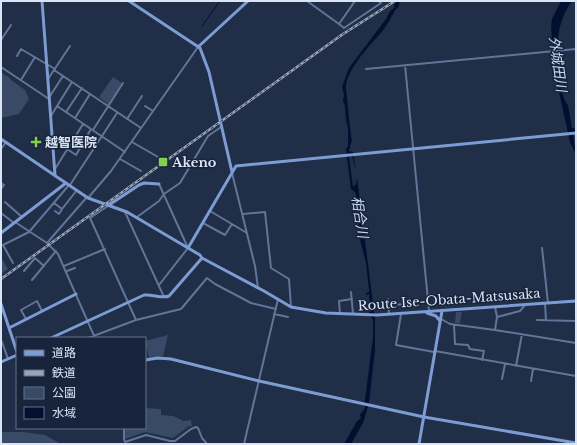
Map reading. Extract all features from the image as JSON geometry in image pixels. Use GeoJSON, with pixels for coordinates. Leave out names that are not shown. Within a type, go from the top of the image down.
{"type":"FeatureCollection","features":[{"type":"Feature","properties":{"kind":"street"},"geometry":{"type":"LineString","coordinates":[[42,1],[55,175]]}},
{"type":"Feature","properties":{"kind":"street"},"geometry":{"type":"LineString","coordinates":[[129,1],[200,48],[209,72],[258,280],[258,288]]}},
{"type":"Feature","properties":{"kind":"street"},"geometry":{"type":"LineString","coordinates":[[47,243],[111,171],[202,42],[248,1]]}},
{"type":"Feature","properties":{"kind":"street"},"geometry":{"type":"LineString","coordinates":[[307,1],[344,28],[381,3],[378,1]]}},
{"type":"Feature","properties":{"kind":"street"},"geometry":{"type":"LineString","coordinates":[[339,24],[355,1]]}},
{"type":"Feature","properties":{"kind":"street"},"geometry":{"type":"LineString","coordinates":[[1,40],[2,35],[11,25]]}},
{"type":"Feature","properties":{"kind":"street"},"geometry":{"type":"LineString","coordinates":[[47,80],[70,46]]}},
{"type":"Feature","properties":{"kind":"street"},"geometry":{"type":"LineString","coordinates":[[17,56],[21,49],[36,57],[141,128]]}},
{"type":"Feature","properties":{"kind":"street"},"geometry":{"type":"LineString","coordinates":[[366,69],[576,49]]}},
{"type":"Feature","properties":{"kind":"street"},"geometry":{"type":"LineString","coordinates":[[21,80],[36,57]]}},
{"type":"Feature","properties":{"kind":"street"},"geometry":{"type":"LineString","coordinates":[[405,65],[429,312]]}},
{"type":"Feature","properties":{"kind":"street"},"geometry":{"type":"LineString","coordinates":[[1,67],[49,99]]}},
{"type":"Feature","properties":{"kind":"street"},"geometry":{"type":"LineString","coordinates":[[49,99],[63,76]]}},
{"type":"Feature","properties":{"kind":"street"},"geometry":{"type":"LineString","coordinates":[[50,116],[72,82]]}},
{"type":"Feature","properties":{"kind":"street"},"geometry":{"type":"LineString","coordinates":[[61,145],[76,155],[123,83]]}},
{"type":"Feature","properties":{"kind":"street"},"geometry":{"type":"LineString","coordinates":[[66,112],[82,88]]}},
{"type":"Feature","properties":{"kind":"street"},"geometry":{"type":"LineString","coordinates":[[75,118],[90,94]]}},
{"type":"Feature","properties":{"kind":"street"},"geometry":{"type":"LineString","coordinates":[[127,119],[142,96]]}},
{"type":"Feature","properties":{"kind":"street"},"geometry":{"type":"LineString","coordinates":[[57,106],[125,152]]}},
{"type":"Feature","properties":{"kind":"street"},"geometry":{"type":"LineString","coordinates":[[145,106],[153,111]]}},
{"type":"Feature","properties":{"kind":"street"},"geometry":{"type":"LineString","coordinates":[[13,263],[2,246],[29,232],[54,203],[118,112]]}},
{"type":"Feature","properties":{"kind":"street"},"geometry":{"type":"LineString","coordinates":[[54,170],[83,124]]}},
{"type":"Feature","properties":{"kind":"street"},"geometry":{"type":"LineString","coordinates":[[136,217],[159,201],[164,194],[182,181],[208,136],[221,127]]}},
{"type":"Feature","properties":{"kind":"street"},"geometry":{"type":"LineString","coordinates":[[159,285],[188,248],[236,166],[357,153],[576,133]]}},
{"type":"Feature","properties":{"kind":"street","name":"Route Ise-Obata-Matsusaka"},"geometry":{"type":"LineString","coordinates":[[1,139],[88,197],[125,211],[200,255],[202,258],[291,307],[367,316],[576,301]]}},
{"type":"Feature","properties":{"kind":"street"},"geometry":{"type":"LineString","coordinates":[[1,149],[6,142]]}},
{"type":"Feature","properties":{"kind":"street"},"geometry":{"type":"LineString","coordinates":[[132,142],[158,157]]}},
{"type":"Feature","properties":{"kind":"street"},"geometry":{"type":"LineString","coordinates":[[120,159],[140,171]]}},
{"type":"Feature","properties":{"kind":"street"},"geometry":{"type":"LineString","coordinates":[[1,183],[4,185],[1,189]]}},
{"type":"Feature","properties":{"kind":"street"},"geometry":{"type":"LineString","coordinates":[[1,233],[68,184]]}},
{"type":"Feature","properties":{"kind":"street"},"geometry":{"type":"LineString","coordinates":[[136,320],[90,218],[139,185],[159,184],[188,248]]}},
{"type":"Feature","properties":{"kind":"street"},"geometry":{"type":"LineString","coordinates":[[55,211],[59,214],[77,190]]}},
{"type":"Feature","properties":{"kind":"street"},"geometry":{"type":"LineString","coordinates":[[5,202],[22,217]]}},
{"type":"Feature","properties":{"kind":"street"},"geometry":{"type":"LineString","coordinates":[[54,203],[62,209]]}},
{"type":"Feature","properties":{"kind":"street"},"geometry":{"type":"LineString","coordinates":[[125,211],[165,298]]}},
{"type":"Feature","properties":{"kind":"street"},"geometry":{"type":"LineString","coordinates":[[210,211],[247,232]]}},
{"type":"Feature","properties":{"kind":"street"},"geometry":{"type":"LineString","coordinates":[[243,214],[265,212],[271,268],[289,279],[291,307]]}},
{"type":"Feature","properties":{"kind":"street"},"geometry":{"type":"LineString","coordinates":[[1,213],[47,243],[56,251],[95,337],[136,320],[182,309],[207,278],[215,284],[251,303],[276,309]]}},
{"type":"Feature","properties":{"kind":"street"},"geometry":{"type":"LineString","coordinates":[[203,222],[225,235],[232,224]]}},
{"type":"Feature","properties":{"kind":"street"},"geometry":{"type":"LineString","coordinates":[[1,228],[5,230]]}},
{"type":"Feature","properties":{"kind":"street"},"geometry":{"type":"LineString","coordinates":[[542,248],[546,320]]}},
{"type":"Feature","properties":{"kind":"street"},"geometry":{"type":"LineString","coordinates":[[64,266],[105,250]]}},
{"type":"Feature","properties":{"kind":"street"},"geometry":{"type":"LineString","coordinates":[[32,280],[56,251]]}},
{"type":"Feature","properties":{"kind":"street"},"geometry":{"type":"LineString","coordinates":[[24,271],[35,258],[44,266]]}},
{"type":"Feature","properties":{"kind":"street"},"geometry":{"type":"LineString","coordinates":[[54,337],[148,294],[165,298],[171,295],[202,258]]}},
{"type":"Feature","properties":{"kind":"street"},"geometry":{"type":"LineString","coordinates":[[66,271],[75,268]]}},
{"type":"Feature","properties":{"kind":"street"},"geometry":{"type":"LineString","coordinates":[[351,292],[354,315]]}},
{"type":"Feature","properties":{"kind":"street"},"geometry":{"type":"LineString","coordinates":[[8,328],[76,294]]}},
{"type":"Feature","properties":{"kind":"street"},"geometry":{"type":"LineString","coordinates":[[244,444],[278,299]]}},
{"type":"Feature","properties":{"kind":"street"},"geometry":{"type":"LineString","coordinates":[[340,314],[338,301],[352,299]]}},
{"type":"Feature","properties":{"kind":"street"},"geometry":{"type":"LineString","coordinates":[[388,299],[389,314]]}},
{"type":"Feature","properties":{"kind":"street"},"geometry":{"type":"LineString","coordinates":[[26,319],[21,310],[37,301],[42,311]]}},
{"type":"Feature","properties":{"kind":"street"},"geometry":{"type":"LineString","coordinates":[[1,304],[16,351]]}},
{"type":"Feature","properties":{"kind":"street"},"geometry":{"type":"LineString","coordinates":[[377,306],[407,304]]}},
{"type":"Feature","properties":{"kind":"street"},"geometry":{"type":"LineString","coordinates":[[497,317],[520,311],[525,305]]}},
{"type":"Feature","properties":{"kind":"street"},"geometry":{"type":"LineString","coordinates":[[495,307],[497,317],[495,330]]}},
{"type":"Feature","properties":{"kind":"street"},"geometry":{"type":"LineString","coordinates":[[419,444],[442,311]]}},
{"type":"Feature","properties":{"kind":"street"},"geometry":{"type":"LineString","coordinates":[[424,313],[432,314],[437,317],[440,323]]}},
{"type":"Feature","properties":{"kind":"street"},"geometry":{"type":"LineString","coordinates":[[274,314],[288,317]]}},
{"type":"Feature","properties":{"kind":"street"},"geometry":{"type":"LineString","coordinates":[[401,314],[396,345],[576,376]]}},
{"type":"Feature","properties":{"kind":"street"},"geometry":{"type":"LineString","coordinates":[[441,319],[454,325],[576,343]]}},
{"type":"Feature","properties":{"kind":"street"},"geometry":{"type":"LineString","coordinates":[[537,320],[576,321]]}},
{"type":"Feature","properties":{"kind":"street"},"geometry":{"type":"LineString","coordinates":[[454,325],[455,344],[468,345],[470,349],[484,351],[482,360]]}},
{"type":"Feature","properties":{"kind":"street"},"geometry":{"type":"LineString","coordinates":[[516,366],[522,334]]}},
{"type":"Feature","properties":{"kind":"street"},"geometry":{"type":"LineString","coordinates":[[2,342],[8,359]]}},
{"type":"Feature","properties":{"kind":"street"},"geometry":{"type":"LineString","coordinates":[[1,362],[16,355]]}},
{"type":"Feature","properties":{"kind":"street"},"geometry":{"type":"LineString","coordinates":[[146,360],[158,358],[171,359],[258,381],[424,417],[576,443]]}},
{"type":"Feature","properties":{"kind":"street"},"geometry":{"type":"LineString","coordinates":[[502,379],[505,364]]}},
{"type":"Feature","properties":{"kind":"street"},"geometry":{"type":"LineString","coordinates":[[531,381],[533,369]]}},
{"type":"Feature","properties":{"kind":"street"},"geometry":{"type":"LineString","coordinates":[[124,429],[125,442],[146,436],[175,441],[196,427],[207,444]]}},
{"type":"Feature","properties":{"kind":"green space"},"geometry":{"type":"Polygon","coordinates":[[[1,72],[25,90],[29,99],[19,114],[1,118],[1,72]]]}},
{"type":"Feature","properties":{"kind":"green space"},"geometry":{"type":"Polygon","coordinates":[[[113,77],[122,83],[108,104],[99,97],[113,77]]]}},
{"type":"Feature","properties":{"kind":"green space"},"geometry":{"type":"Polygon","coordinates":[[[1,257],[8,269],[1,274],[1,257]]]}},
{"type":"Feature","properties":{"kind":"green space"},"geometry":{"type":"Polygon","coordinates":[[[456,312],[462,312],[460,323],[455,323],[456,312]]]}},
{"type":"Feature","properties":{"kind":"green space"},"geometry":{"type":"Polygon","coordinates":[[[168,335],[163,356],[149,358],[146,341],[168,335]]]}},
{"type":"Feature","properties":{"kind":"green space"},"geometry":{"type":"Polygon","coordinates":[[[146,408],[161,409],[161,415],[173,416],[184,421],[191,420],[192,426],[189,426],[173,438],[145,432],[125,439],[125,429],[146,429],[146,408]]]}},
{"type":"Feature","properties":{"kind":"green space"},"geometry":{"type":"Polygon","coordinates":[[[1,432],[23,432],[45,435],[61,444],[1,444],[1,432]]]}},
{"type":"Feature","properties":{"kind":"water","name":"相合川"},"geometry":{"type":"Polygon","coordinates":[[[395,1],[400,1],[398,8],[382,32],[358,60],[346,83],[352,142],[349,151],[353,152],[356,171],[352,156],[349,157],[353,187],[356,184],[357,178],[375,319],[375,349],[369,403],[363,423],[351,444],[344,444],[357,421],[361,418],[360,415],[365,408],[364,402],[373,337],[373,320],[369,312],[371,312],[369,294],[366,295],[369,290],[366,263],[359,236],[358,201],[355,192],[351,189],[346,149],[348,146],[348,128],[342,87],[349,68],[386,19],[390,11],[394,8],[395,1]]]}},
{"type":"Feature","properties":{"kind":"water","name":"外城田川"},"geometry":{"type":"Polygon","coordinates":[[[561,1],[572,1],[561,22],[558,34],[558,46],[563,68],[559,67],[561,87],[568,105],[572,128],[576,129],[576,132],[573,135],[576,155],[570,142],[556,78],[557,58],[552,40],[552,19],[561,1]]]}},
{"type":"Feature","properties":{"kind":"waterway"},"geometry":{"type":"LineString","coordinates":[[202,26],[220,1]]}},
{"type":"Feature","properties":{"kind":"railway"},"geometry":{"type":"LineString","coordinates":[[1,279],[343,34],[395,1]]}},
{"type":"Feature","properties":{"kind":"place","name":"越智医院"},"geometry":{"type":"Point","coordinates":[36,142]}},
{"type":"Feature","properties":{"kind":"place","name":"Akeno"},"geometry":{"type":"Point","coordinates":[163,162]}}]}
